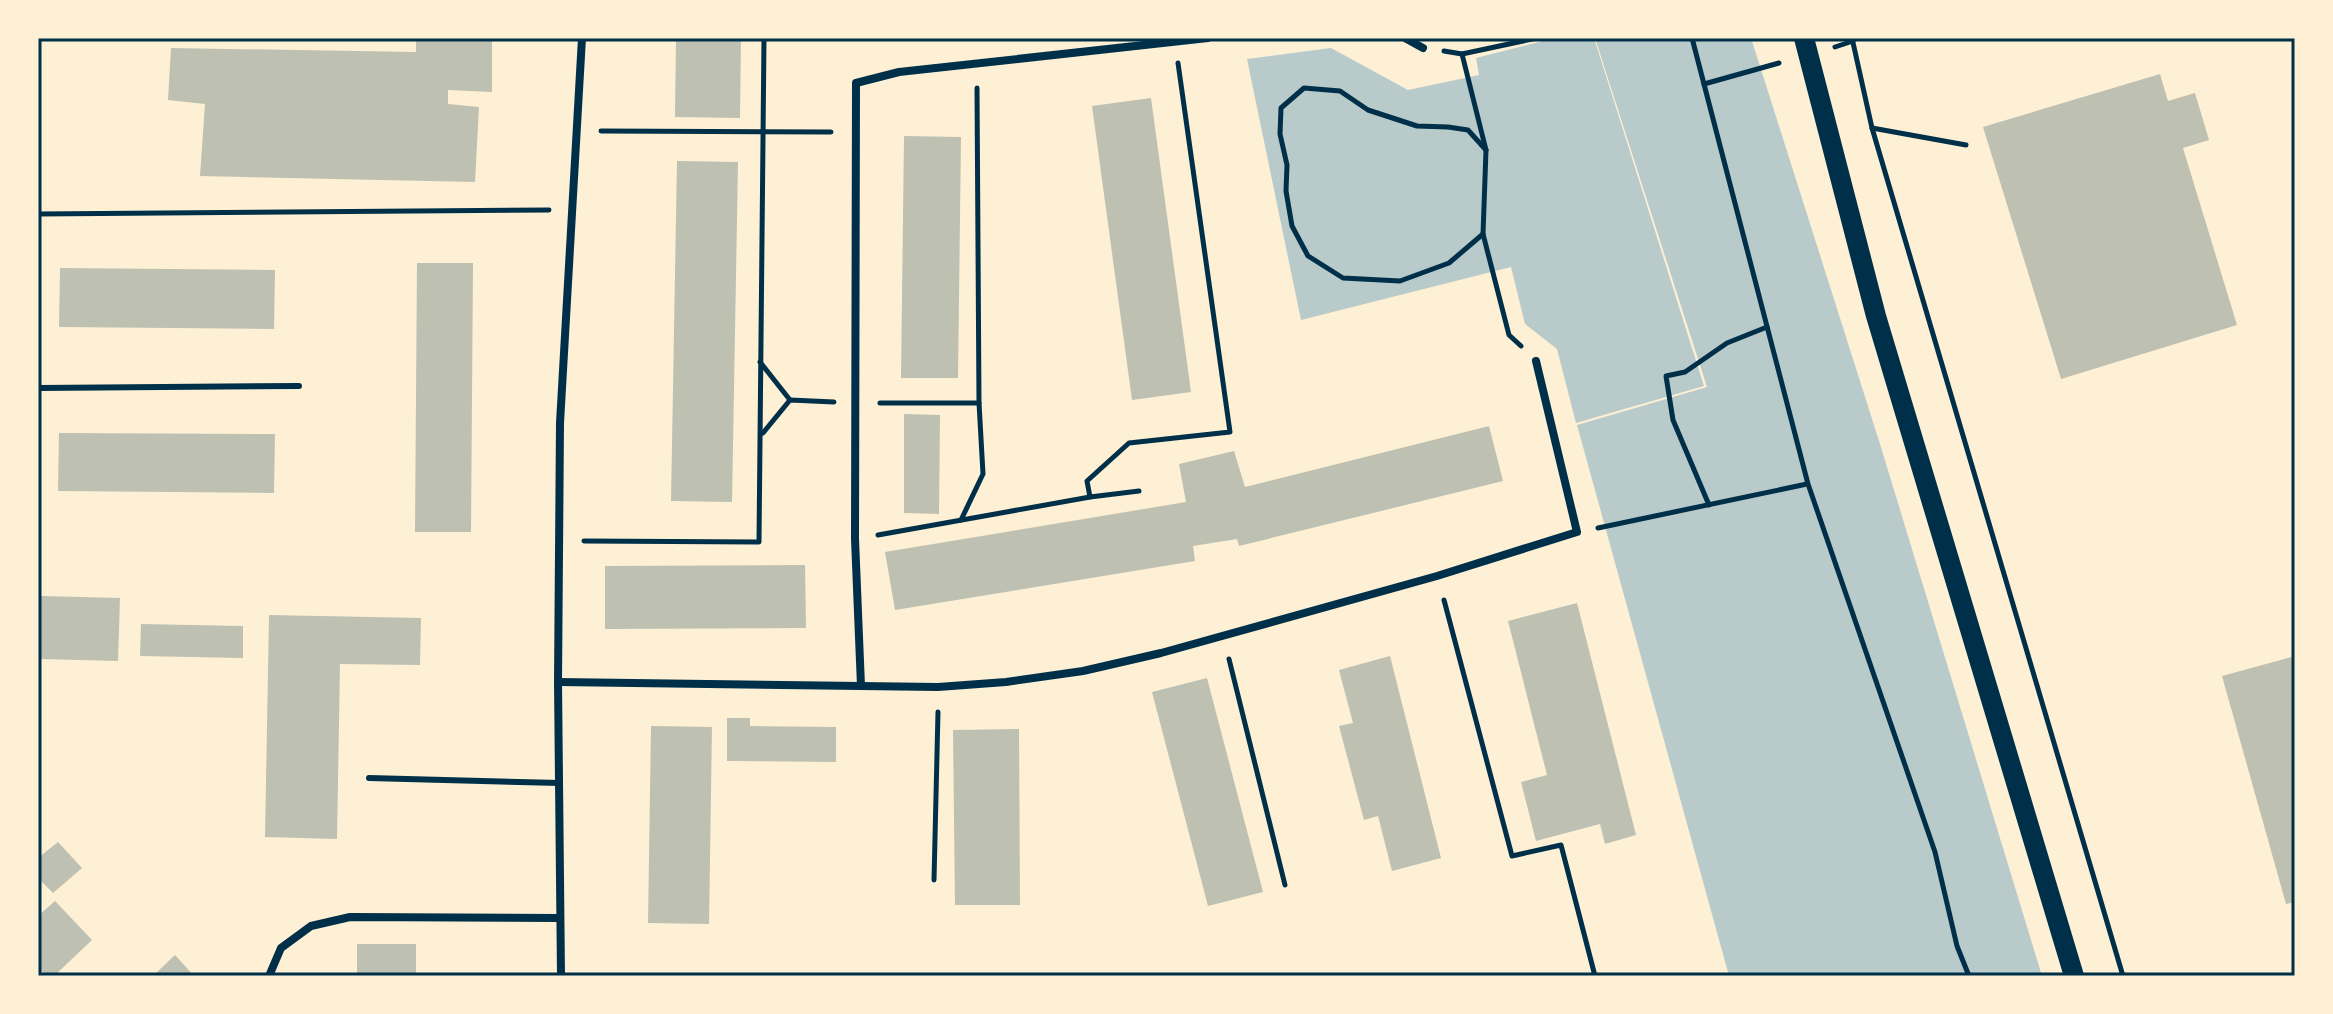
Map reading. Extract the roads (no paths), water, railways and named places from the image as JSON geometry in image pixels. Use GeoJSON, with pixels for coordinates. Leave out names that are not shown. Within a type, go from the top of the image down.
{"type":"FeatureCollection","features":[{"type":"Feature","properties":{"kind":"main road"},"geometry":{"type":"LineString","coordinates":[[1804,38],[1876,316],[2074,976]]}},
{"type":"Feature","properties":{"kind":"street"},"geometry":{"type":"LineString","coordinates":[[561,976],[558,682],[560,423],[582,38]]}},
{"type":"Feature","properties":{"kind":"street"},"geometry":{"type":"LineString","coordinates":[[861,686],[855,539],[856,83],[899,72],[1208,38]]}},
{"type":"Feature","properties":{"kind":"street"},"geometry":{"type":"LineString","coordinates":[[1405,38],[1423,48]]}},
{"type":"Feature","properties":{"kind":"street"},"geometry":{"type":"LineString","coordinates":[[558,682],[938,687],[1006,682],[1083,671],[1161,653],[1437,576],[1577,532],[1536,361]]}},
{"type":"Feature","properties":{"kind":"street"},"geometry":{"type":"LineString","coordinates":[[269,976],[281,948],[311,926],[350,917],[559,918]]}},
{"type":"Feature","properties":{"kind":"lane"},"geometry":{"type":"LineString","coordinates":[[38,388],[299,386]]}},
{"type":"Feature","properties":{"kind":"lane"},"geometry":{"type":"LineString","coordinates":[[369,778],[560,783]]}}]}
